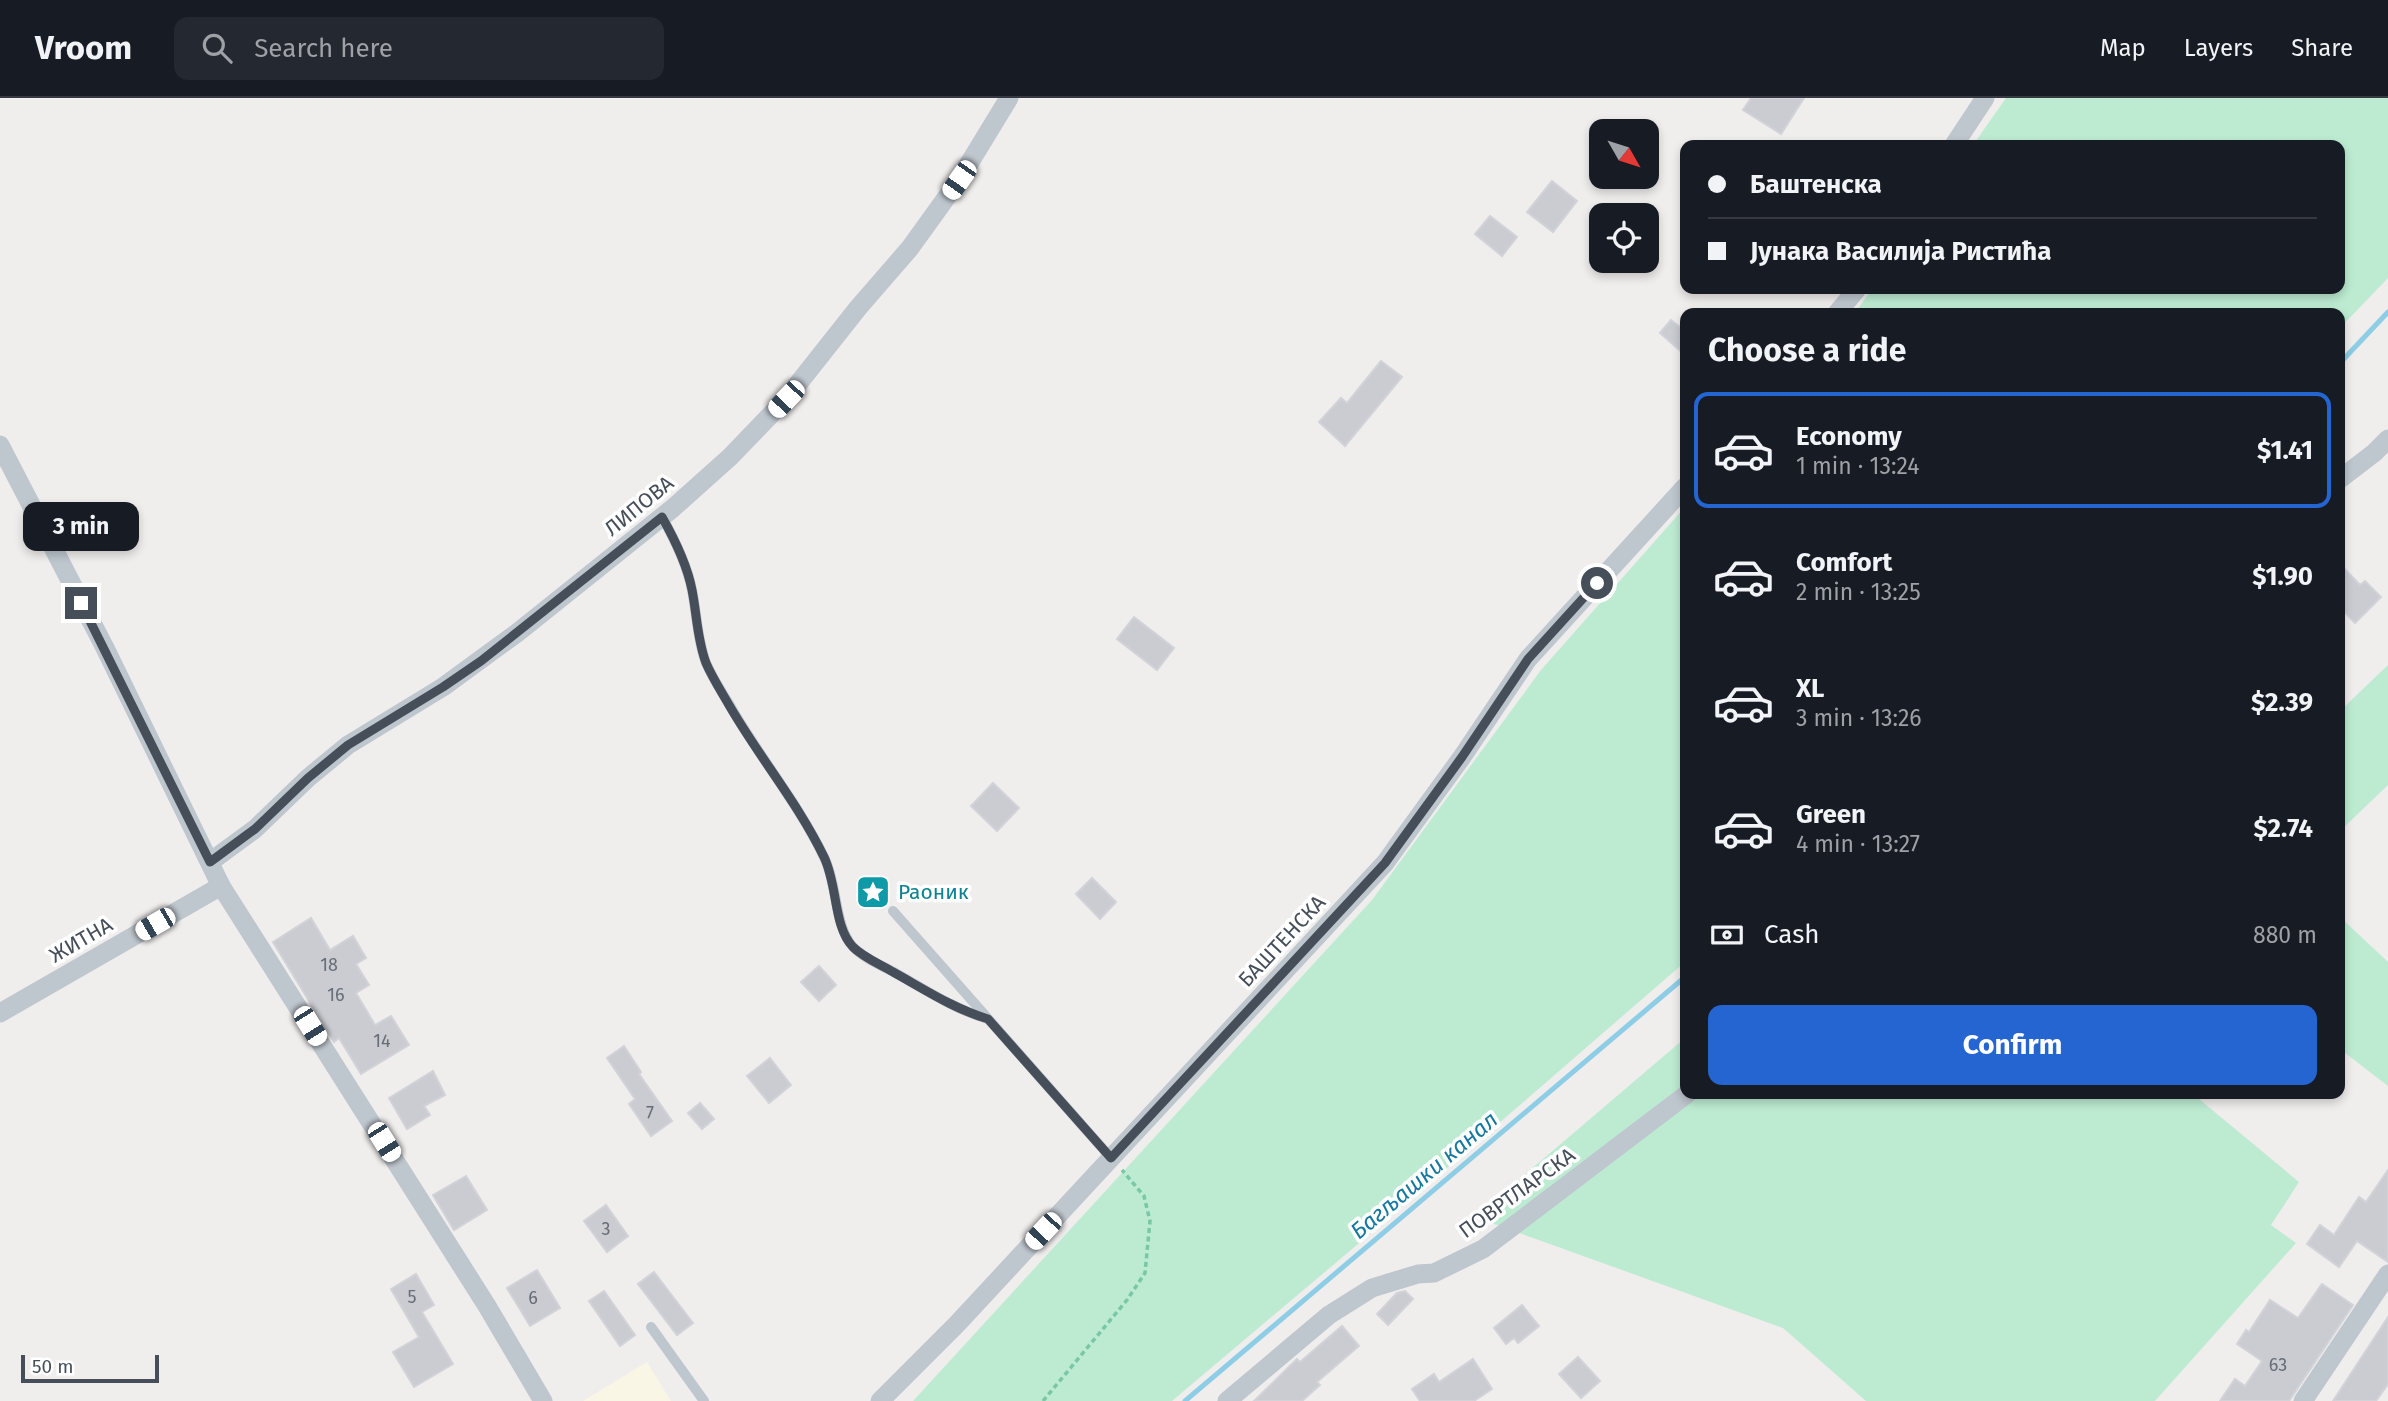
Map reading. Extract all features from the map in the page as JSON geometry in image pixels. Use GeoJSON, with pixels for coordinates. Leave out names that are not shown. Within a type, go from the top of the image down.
{"type":"FeatureCollection","features":[{"type":"Feature","properties":{"kind":"street","name":"ЛИПОВА"},"geometry":{"type":"LineString","coordinates":[[210,862],[255,829],[308,778],[348,745],[481,661],[662,517],[730,457],[786,399],[935,215],[985,141],[1009,98]]}},
{"type":"Feature","properties":{"kind":"street"},"geometry":{"type":"LineString","coordinates":[[1957,140],[1985,98]]}},
{"type":"Feature","properties":{"kind":"street"},"geometry":{"type":"LineString","coordinates":[[1841,308],[1853,294]]}},
{"type":"Feature","properties":{"kind":"street"},"geometry":{"type":"LineString","coordinates":[[2345,475],[2388,439]]}},
{"type":"Feature","properties":{"kind":"street"},"geometry":{"type":"LineString","coordinates":[[0,444],[105,648],[222,886],[487,1306],[543,1401]]}},
{"type":"Feature","properties":{"kind":"street","name":"БАШТЕНСКА"},"geometry":{"type":"LineString","coordinates":[[880,1401],[957,1324],[1385,863],[1462,757],[1528,659],[1680,492]]}},
{"type":"Feature","properties":{"kind":"street","name":"ЖИТНА"},"geometry":{"type":"LineString","coordinates":[[0,1013],[222,886]]}},
{"type":"Feature","properties":{"kind":"street","name":"ПОВРТЛАРСКА"},"geometry":{"type":"LineString","coordinates":[[1227,1401],[1329,1315],[1373,1288],[1418,1274],[1434,1273],[1483,1249],[1680,1099]]}},
{"type":"Feature","properties":{"kind":"street"},"geometry":{"type":"LineString","coordinates":[[2303,1401],[2388,1273]]}},
{"type":"Feature","properties":{"kind":"lane"},"geometry":{"type":"LineString","coordinates":[[662,517],[679,550],[690,580],[699,638],[708,667],[746,733],[802,817],[825,859],[836,890],[840,924],[848,940],[861,953],[940,998],[971,1014],[988,1019]]}},
{"type":"Feature","properties":{"kind":"lane"},"geometry":{"type":"LineString","coordinates":[[893,911],[1111,1158]]}},
{"type":"Feature","properties":{"kind":"lane"},"geometry":{"type":"LineString","coordinates":[[651,1327],[704,1401]]}},
{"type":"Feature","properties":{"kind":"path"},"geometry":{"type":"LineString","coordinates":[[1044,1401],[1127,1300],[1145,1273],[1150,1221],[1144,1196],[1111,1158]]}},
{"type":"Feature","properties":{"kind":"shaded area"},"geometry":{"type":"Polygon","coordinates":[[[647,1362],[671,1401],[583,1401],[647,1362]]]}},
{"type":"Feature","properties":{"kind":"green space"},"geometry":{"type":"Polygon","coordinates":[[[2006,98],[2388,98],[2388,278],[2345,323],[2345,308],[1859,308],[1868,294],[2345,294],[2345,140],[1977,140],[2006,98]]]}},
{"type":"Feature","properties":{"kind":"green space"},"geometry":{"type":"Polygon","coordinates":[[[1680,513],[1680,966],[1409,1201],[1172,1401],[913,1401],[1372,900],[1541,670],[1680,513]]]}},
{"type":"Feature","properties":{"kind":"green space"},"geometry":{"type":"Polygon","coordinates":[[[2388,665],[2388,785],[2345,826],[2345,706],[2388,665]]]}},
{"type":"Feature","properties":{"kind":"green space"},"geometry":{"type":"Polygon","coordinates":[[[2345,922],[2388,962],[2388,1086],[2345,1053],[2345,922]]]}},
{"type":"Feature","properties":{"kind":"green space"},"geometry":{"type":"Polygon","coordinates":[[[1680,1042],[1680,1099],[2199,1099],[2299,1182],[2271,1225],[2296,1243],[2155,1401],[1866,1401],[1783,1328],[1475,1217],[1680,1042]]]}},
{"type":"Feature","properties":{"kind":"building"},"geometry":{"type":"Polygon","coordinates":[[[1751,98],[1804,98],[1781,134],[1743,110],[1751,98]]]}},
{"type":"Feature","properties":{"kind":"building"},"geometry":{"type":"Polygon","coordinates":[[[1552,181],[1577,201],[1553,232],[1527,212],[1552,181]]]}},
{"type":"Feature","properties":{"kind":"building"},"geometry":{"type":"Polygon","coordinates":[[[1490,216],[1517,237],[1502,256],[1475,234],[1490,216]]]}},
{"type":"Feature","properties":{"kind":"building"},"geometry":{"type":"Polygon","coordinates":[[[1671,320],[1680,327],[1680,351],[1660,333],[1671,320]]]}},
{"type":"Feature","properties":{"kind":"building"},"geometry":{"type":"Polygon","coordinates":[[[1381,361],[1402,377],[1345,446],[1319,422],[1341,398],[1347,403],[1381,361]]]}},
{"type":"Feature","properties":{"kind":"building"},"geometry":{"type":"Polygon","coordinates":[[[2345,569],[2360,585],[2365,581],[2381,597],[2355,623],[2345,612],[2345,569]]]}},
{"type":"Feature","properties":{"kind":"building"},"geometry":{"type":"Polygon","coordinates":[[[1134,617],[1174,648],[1157,670],[1117,639],[1134,617]]]}},
{"type":"Feature","properties":{"kind":"building"},"geometry":{"type":"Polygon","coordinates":[[[993,783],[1019,808],[997,831],[971,806],[993,783]]]}},
{"type":"Feature","properties":{"kind":"building"},"geometry":{"type":"Polygon","coordinates":[[[1092,878],[1116,902],[1100,919],[1076,894],[1092,878]]]}},
{"type":"Feature","properties":{"kind":"building"},"geometry":{"type":"Polygon","coordinates":[[[311,918],[330,950],[353,936],[366,958],[356,964],[369,985],[356,993],[375,1025],[391,1016],[409,1045],[361,1074],[339,1038],[334,1042],[273,942],[311,918]]]}},
{"type":"Feature","properties":{"kind":"building"},"geometry":{"type":"Polygon","coordinates":[[[819,966],[836,985],[819,1001],[801,982],[819,966]]]}},
{"type":"Feature","properties":{"kind":"building"},"geometry":{"type":"Polygon","coordinates":[[[624,1046],[641,1072],[639,1074],[672,1121],[651,1136],[629,1104],[635,1099],[607,1058],[624,1046]]]}},
{"type":"Feature","properties":{"kind":"building"},"geometry":{"type":"Polygon","coordinates":[[[770,1058],[791,1085],[769,1103],[747,1076],[770,1058]]]}},
{"type":"Feature","properties":{"kind":"building"},"geometry":{"type":"Polygon","coordinates":[[[433,1071],[445,1095],[424,1106],[430,1115],[407,1129],[389,1098],[433,1071]]]}},
{"type":"Feature","properties":{"kind":"building"},"geometry":{"type":"Polygon","coordinates":[[[700,1103],[714,1119],[702,1129],[688,1113],[700,1103]]]}},
{"type":"Feature","properties":{"kind":"building"},"geometry":{"type":"Polygon","coordinates":[[[2388,1170],[2388,1262],[2357,1241],[2339,1267],[2307,1244],[2320,1225],[2334,1235],[2359,1197],[2366,1202],[2388,1170]]]}},
{"type":"Feature","properties":{"kind":"building"},"geometry":{"type":"Polygon","coordinates":[[[466,1176],[487,1210],[454,1230],[433,1195],[466,1176]]]}},
{"type":"Feature","properties":{"kind":"building"},"geometry":{"type":"Polygon","coordinates":[[[606,1205],[628,1236],[607,1252],[584,1221],[606,1205]]]}},
{"type":"Feature","properties":{"kind":"building"},"geometry":{"type":"Polygon","coordinates":[[[537,1270],[560,1308],[530,1326],[507,1288],[537,1270]]]}},
{"type":"Feature","properties":{"kind":"building"},"geometry":{"type":"Polygon","coordinates":[[[654,1272],[693,1323],[677,1335],[638,1284],[654,1272]]]}},
{"type":"Feature","properties":{"kind":"building"},"geometry":{"type":"Polygon","coordinates":[[[416,1274],[434,1305],[422,1312],[453,1364],[414,1387],[393,1352],[419,1337],[391,1289],[416,1274]]]}},
{"type":"Feature","properties":{"kind":"building"},"geometry":{"type":"Polygon","coordinates":[[[2322,1284],[2353,1305],[2289,1401],[2220,1401],[2235,1379],[2245,1386],[2262,1361],[2237,1344],[2246,1330],[2249,1332],[2270,1300],[2298,1318],[2322,1284]]]}},
{"type":"Feature","properties":{"kind":"building"},"geometry":{"type":"Polygon","coordinates":[[[604,1291],[635,1335],[620,1346],[589,1301],[604,1291]]]}},
{"type":"Feature","properties":{"kind":"building"},"geometry":{"type":"Polygon","coordinates":[[[1405,1291],[1413,1299],[1388,1325],[1377,1314],[1397,1293],[1405,1291]]]}},
{"type":"Feature","properties":{"kind":"building"},"geometry":{"type":"Polygon","coordinates":[[[1522,1305],[1539,1326],[1518,1343],[1514,1338],[1506,1344],[1494,1328],[1522,1305]]]}},
{"type":"Feature","properties":{"kind":"building"},"geometry":{"type":"Polygon","coordinates":[[[2388,1317],[2388,1384],[2376,1401],[2333,1401],[2388,1317]]]}},
{"type":"Feature","properties":{"kind":"building"},"geometry":{"type":"Polygon","coordinates":[[[1342,1326],[1359,1346],[1317,1382],[1320,1385],[1302,1401],[1254,1401],[1297,1359],[1300,1362],[1342,1326]]]}},
{"type":"Feature","properties":{"kind":"building"},"geometry":{"type":"Polygon","coordinates":[[[1578,1357],[1600,1381],[1581,1398],[1559,1374],[1578,1357]]]}},
{"type":"Feature","properties":{"kind":"building"},"geometry":{"type":"Polygon","coordinates":[[[1473,1359],[1492,1389],[1474,1401],[1420,1401],[1412,1389],[1434,1374],[1439,1382],[1473,1359]]]}},
{"type":"Feature","properties":{"kind":"waterway","name":"Багљашки канал"},"geometry":{"type":"LineString","coordinates":[[2345,358],[2388,312]]}},
{"type":"Feature","properties":{"kind":"waterway","name":"Багљашки канал"},"geometry":{"type":"LineString","coordinates":[[1185,1401],[1680,981]]}},
{"type":"Feature","properties":{"kind":"place","name":"Раоник"},"geometry":{"type":"Point","coordinates":[873,892]}},
{"type":"Feature","properties":{"kind":"route"},"geometry":{"type":"LineString","coordinates":[[81,603],[210,862],[255,829],[308,778],[348,745],[481,661],[662,517],[679,550],[690,580],[699,638],[708,667],[746,733],[802,817],[825,859],[836,890],[840,924],[848,940],[861,953],[940,998],[971,1014],[988,1019],[1111,1158],[1385,863],[1462,757],[1528,659],[1597,583]]}}]}
